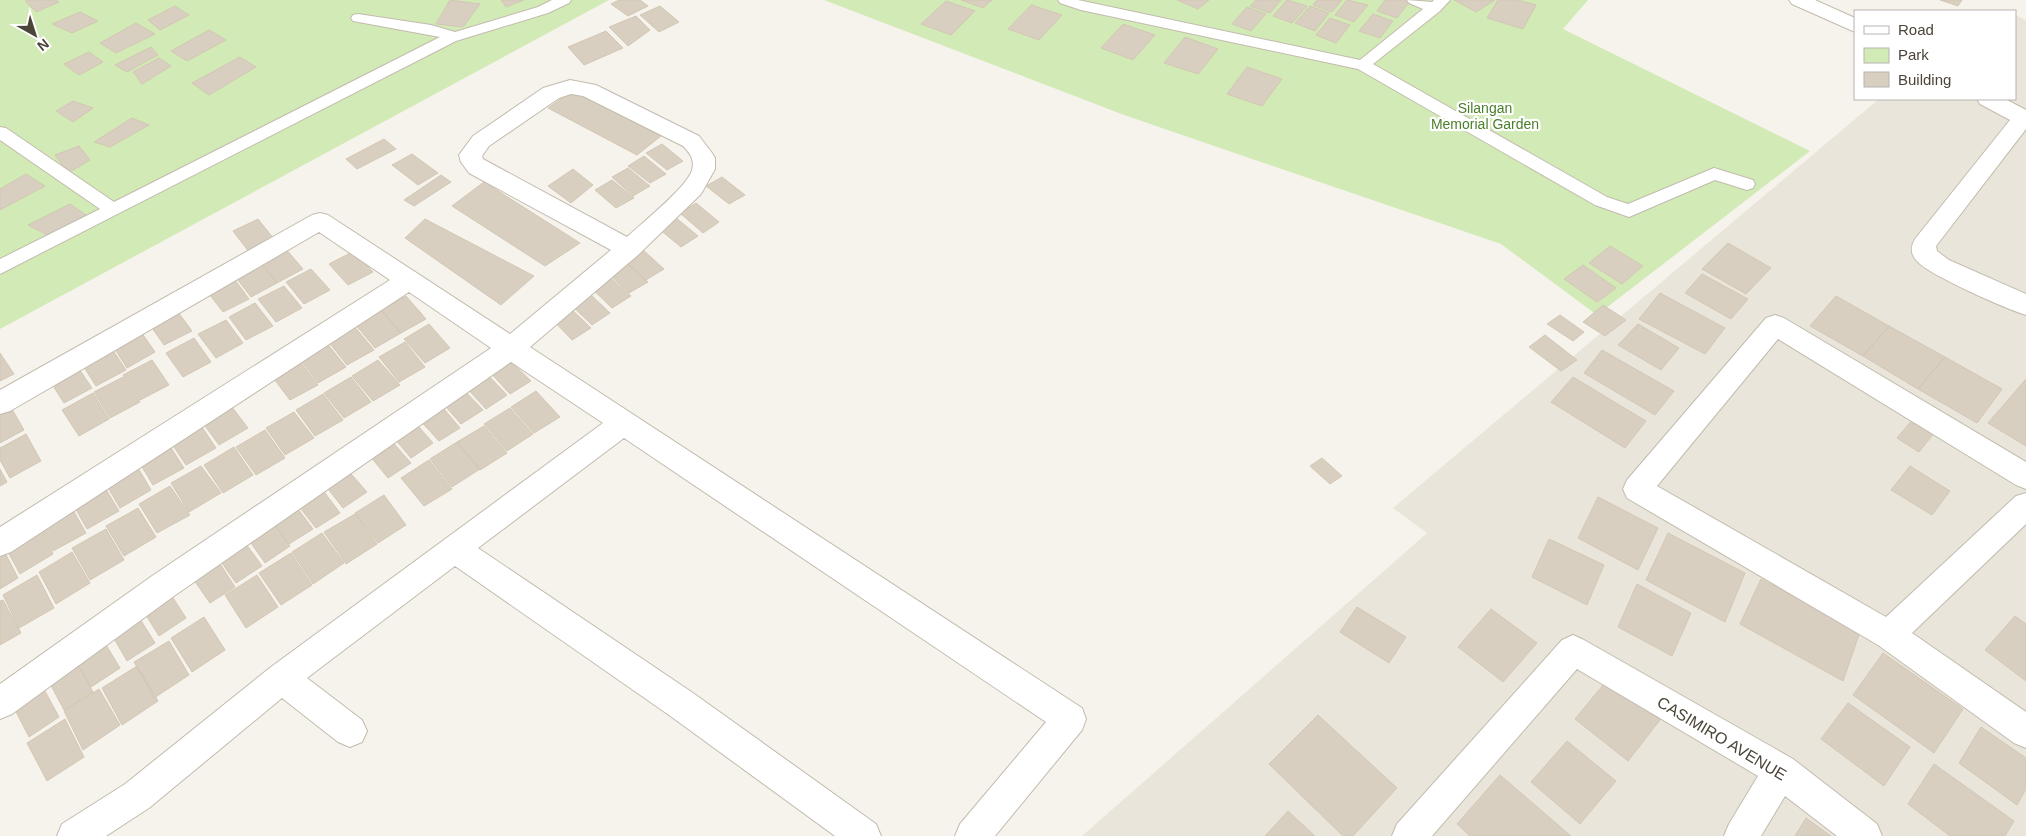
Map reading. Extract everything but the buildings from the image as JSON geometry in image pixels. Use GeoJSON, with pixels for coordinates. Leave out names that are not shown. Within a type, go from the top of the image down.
{"type":"FeatureCollection","features":[{"type":"Feature","properties":{"kind":"street"},"geometry":{"type":"LineString","coordinates":[[1800,0],[1854,26]]}},
{"type":"Feature","properties":{"kind":"street"},"geometry":{"type":"LineString","coordinates":[[0,703],[164,586],[511,348],[629,249],[701,178],[705,167],[704,157],[699,148],[691,141],[588,90],[570,87],[551,93],[474,148],[470,155],[472,162],[477,167],[629,249]]}},
{"type":"Feature","properties":{"kind":"street"},"geometry":{"type":"LineString","coordinates":[[1990,100],[2024,117],[1924,245],[1925,255],[1940,266],[2026,305]]}},
{"type":"Feature","properties":{"kind":"street"},"geometry":{"type":"LineString","coordinates":[[0,403],[320,221],[1070,719],[972,836]]}},
{"type":"Feature","properties":{"kind":"street"},"geometry":{"type":"LineString","coordinates":[[0,543],[409,280]]}},
{"type":"Feature","properties":{"kind":"street"},"geometry":{"type":"LineString","coordinates":[[2026,477],[1775,325],[1638,489],[1889,635],[2026,732]]}},
{"type":"Feature","properties":{"kind":"street"},"geometry":{"type":"LineString","coordinates":[[74,836],[137,796],[282,678],[625,422]]}},
{"type":"Feature","properties":{"kind":"street"},"geometry":{"type":"LineString","coordinates":[[1889,635],[2026,505]]}},
{"type":"Feature","properties":{"kind":"street"},"geometry":{"type":"LineString","coordinates":[[455,549],[681,704],[864,836]]}},
{"type":"Feature","properties":{"kind":"street","name":"CASIMIRO AVENUE"},"geometry":{"type":"LineString","coordinates":[[1409,836],[1572,650],[1781,771],[1865,836]]}},
{"type":"Feature","properties":{"kind":"street"},"geometry":{"type":"LineString","coordinates":[[282,678],[350,731]]}},
{"type":"Feature","properties":{"kind":"street"},"geometry":{"type":"LineString","coordinates":[[1741,836],[1781,771]]}},
{"type":"Feature","properties":{"kind":"lane"},"geometry":{"type":"LineString","coordinates":[[0,268],[455,37],[543,10],[564,0]]}},
{"type":"Feature","properties":{"kind":"lane"},"geometry":{"type":"LineString","coordinates":[[1064,0],[1080,6],[1363,65],[1602,201],[1629,211],[1714,174],[1747,184]]}},
{"type":"Feature","properties":{"kind":"lane"},"geometry":{"type":"LineString","coordinates":[[1414,0],[1439,4]]}},
{"type":"Feature","properties":{"kind":"lane"},"geometry":{"type":"LineString","coordinates":[[1363,65],[1439,4]]}},
{"type":"Feature","properties":{"kind":"lane"},"geometry":{"type":"LineString","coordinates":[[358,18],[431,30],[455,37]]}},
{"type":"Feature","properties":{"kind":"lane"},"geometry":{"type":"LineString","coordinates":[[0,132],[112,210]]}},
{"type":"Feature","properties":{"kind":"shaded area"},"geometry":{"type":"Polygon","coordinates":[[[2016,15],[2026,20],[2026,836],[1082,836],[1427,533],[1393,508],[1878,100],[2016,100],[2016,15]]]}},
{"type":"Feature","properties":{"kind":"green space"},"geometry":{"type":"Polygon","coordinates":[[[0,0],[609,0],[0,329],[0,0]]]}},
{"type":"Feature","properties":{"kind":"green space","name":"Silangan Memorial Garden"},"geometry":{"type":"Polygon","coordinates":[[[824,0],[1588,0],[1563,29],[1810,151],[1597,315],[1501,244],[1124,115],[824,0]]]}}]}
